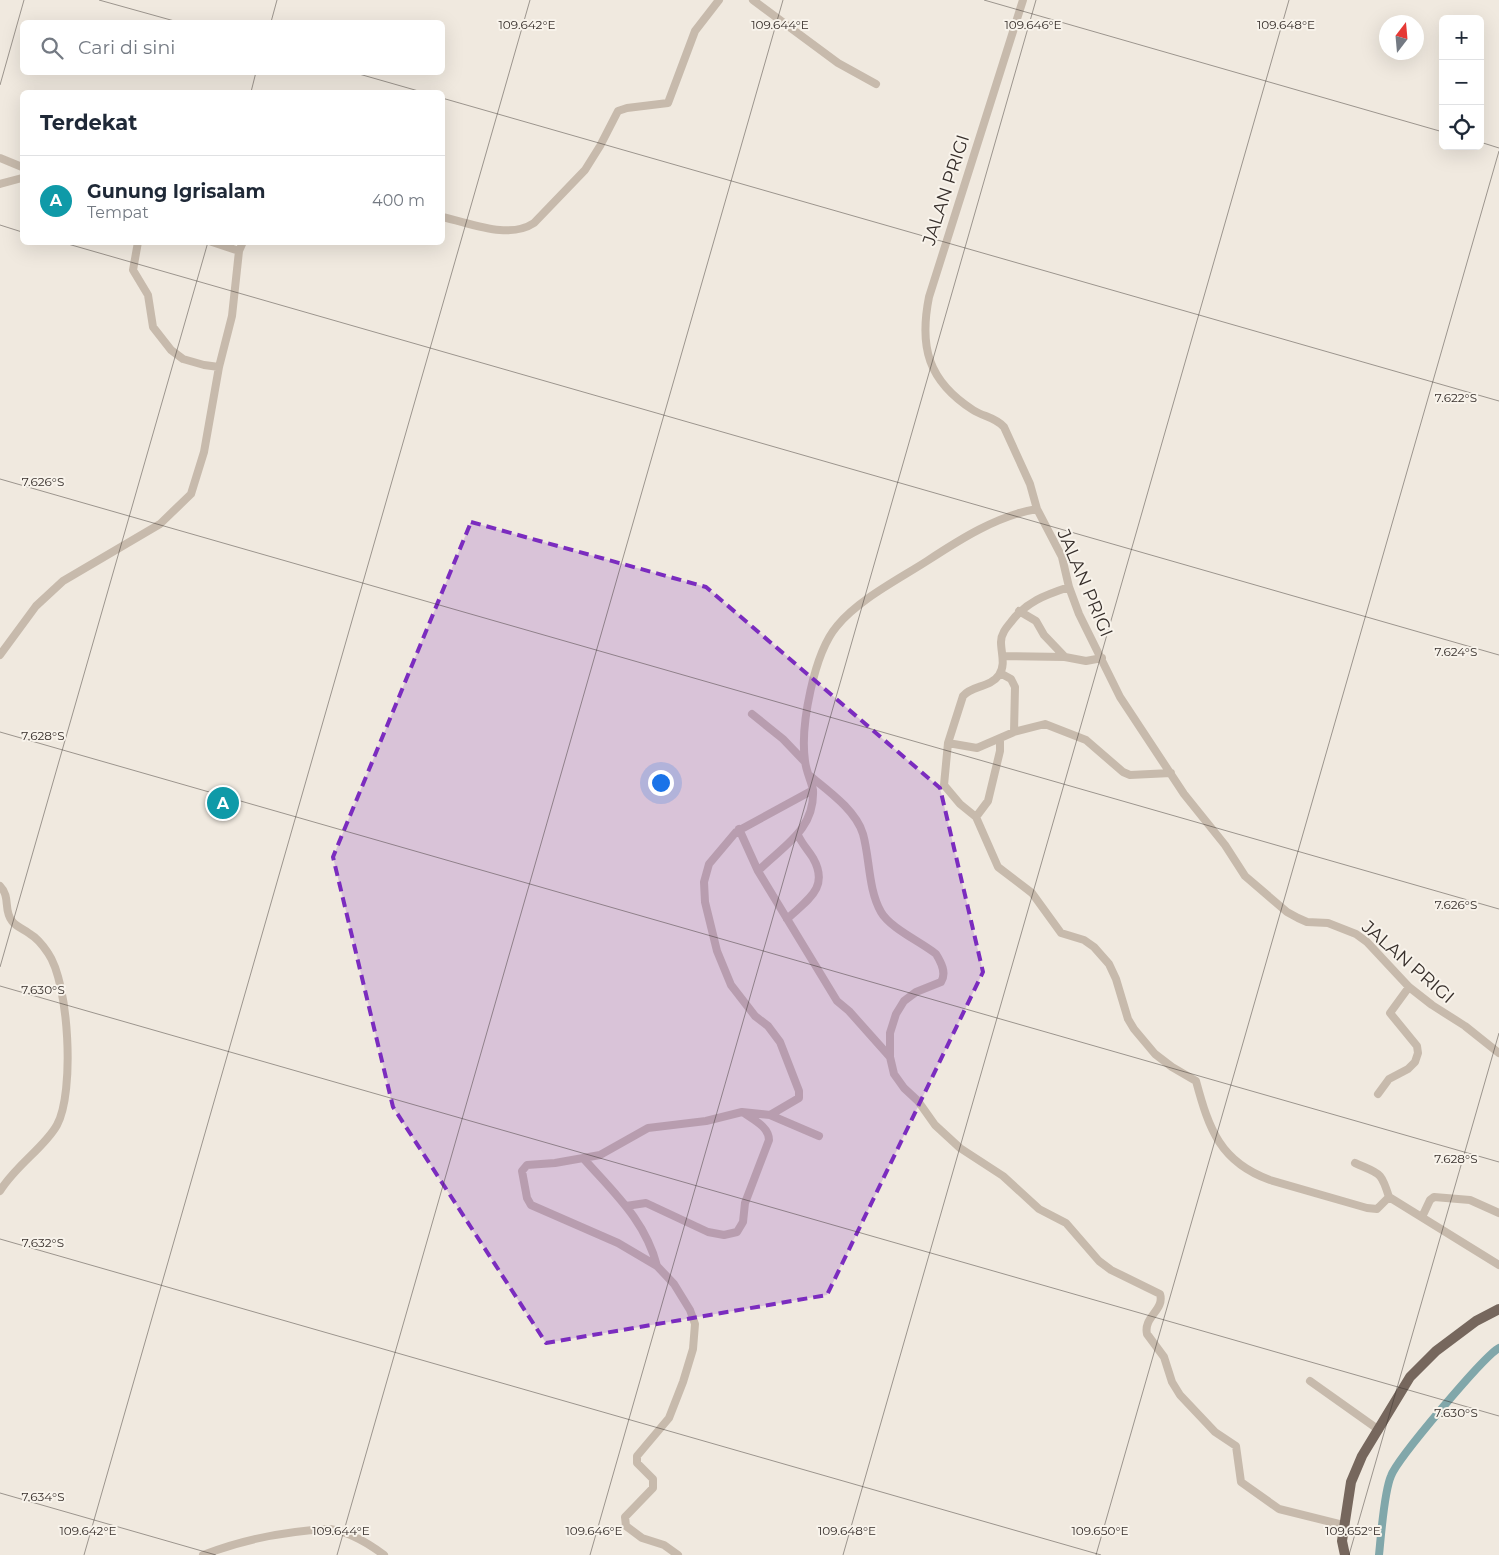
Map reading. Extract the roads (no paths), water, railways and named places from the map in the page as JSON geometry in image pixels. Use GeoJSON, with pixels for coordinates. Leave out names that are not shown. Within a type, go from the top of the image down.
{"type":"FeatureCollection","features":[{"type":"Feature","properties":{"kind":"main road"},"geometry":{"type":"LineString","coordinates":[[1345,1555],[1342,1541],[1343,1525],[1351,1482],[1362,1456],[1410,1377],[1420,1365],[1476,1321],[1499,1309]]}},
{"type":"Feature","properties":{"kind":"street"},"geometry":{"type":"LineString","coordinates":[[445,218],[507,231],[524,230],[534,223],[585,170],[618,111],[627,108],[668,103],[695,31],[719,0]]}},
{"type":"Feature","properties":{"kind":"street"},"geometry":{"type":"LineString","coordinates":[[753,0],[838,63],[876,84]]}},
{"type":"Feature","properties":{"kind":"street","name":"JALAN PRIGI"},"geometry":{"type":"LineString","coordinates":[[1022,0],[938,264],[924,322],[926,348],[932,367],[944,384],[974,411],[998,420],[1004,427],[1030,484],[1036,509],[1062,556],[1068,586],[1133,719],[1184,794],[1226,845],[1245,876],[1287,912],[1298,918],[1307,922],[1328,923],[1356,934],[1367,942],[1409,987],[1432,1005],[1465,1026],[1499,1053]]}},
{"type":"Feature","properties":{"kind":"street"},"geometry":{"type":"LineString","coordinates":[[0,158],[20,166]]}},
{"type":"Feature","properties":{"kind":"street"},"geometry":{"type":"LineString","coordinates":[[0,184],[20,179]]}},
{"type":"Feature","properties":{"kind":"street"},"geometry":{"type":"LineString","coordinates":[[138,245],[134,270],[148,295],[153,327],[178,356],[192,363],[219,367]]}},
{"type":"Feature","properties":{"kind":"street"},"geometry":{"type":"LineString","coordinates":[[221,245],[239,251]]}},
{"type":"Feature","properties":{"kind":"street"},"geometry":{"type":"LineString","coordinates":[[0,655],[36,606],[62,581],[160,524],[191,494],[204,452],[219,367],[232,316],[239,251],[242,245]]}},
{"type":"Feature","properties":{"kind":"street"},"geometry":{"type":"LineString","coordinates":[[758,871],[782,847],[798,835],[812,813],[813,790],[805,762],[806,712],[811,689],[828,640],[836,626],[871,598],[943,550],[1002,520],[1036,509]]}},
{"type":"Feature","properties":{"kind":"street"},"geometry":{"type":"LineString","coordinates":[[1068,586],[1032,601],[1019,611],[1003,632],[1001,644],[1003,656],[1000,673],[994,682],[968,691],[964,696],[948,743],[944,785],[960,804],[976,817],[998,867],[1032,893],[1061,933],[1084,940],[1094,947],[1109,964],[1116,979],[1128,1019],[1156,1054],[1172,1067],[1196,1081],[1200,1102],[1217,1141],[1232,1159],[1254,1174],[1270,1180],[1367,1208],[1376,1209],[1389,1197]]}},
{"type":"Feature","properties":{"kind":"street"},"geometry":{"type":"LineString","coordinates":[[1019,611],[1036,621],[1044,635],[1065,657]]}},
{"type":"Feature","properties":{"kind":"street"},"geometry":{"type":"LineString","coordinates":[[1003,656],[1065,657],[1086,661],[1102,658]]}},
{"type":"Feature","properties":{"kind":"street"},"geometry":{"type":"LineString","coordinates":[[1000,673],[1011,679],[1015,687],[1014,732]]}},
{"type":"Feature","properties":{"kind":"street"},"geometry":{"type":"LineString","coordinates":[[752,714],[783,739],[805,762]]}},
{"type":"Feature","properties":{"kind":"street"},"geometry":{"type":"LineString","coordinates":[[948,743],[976,748],[1014,732],[1045,724],[1086,740],[1130,775],[1170,773]]}},
{"type":"Feature","properties":{"kind":"street"},"geometry":{"type":"LineString","coordinates":[[976,817],[988,801],[1000,750],[1000,739]]}},
{"type":"Feature","properties":{"kind":"street"},"geometry":{"type":"LineString","coordinates":[[809,775],[832,794],[859,824],[863,833],[872,881],[882,913],[889,921],[936,954],[941,962],[944,978],[941,982],[916,992],[904,1001],[896,1014],[890,1032],[890,1057],[894,1074],[904,1088],[918,1101],[935,1125],[960,1148],[1002,1176],[1039,1210],[1066,1223],[1099,1261],[1111,1270],[1160,1294],[1160,1304],[1148,1319],[1147,1334],[1164,1356],[1172,1382],[1180,1395],[1215,1432],[1236,1446],[1241,1482],[1279,1508],[1343,1525]]}},
{"type":"Feature","properties":{"kind":"street"},"geometry":{"type":"LineString","coordinates":[[770,1115],[799,1098],[800,1091],[791,1074],[780,1042],[768,1026],[754,1016],[731,985],[717,950],[704,892],[709,864],[725,842],[739,829],[813,790]]}},
{"type":"Feature","properties":{"kind":"street"},"geometry":{"type":"LineString","coordinates":[[739,829],[758,871],[837,1001],[850,1010],[890,1057]]}},
{"type":"Feature","properties":{"kind":"street"},"geometry":{"type":"LineString","coordinates":[[787,918],[816,892],[820,878],[813,858],[798,835]]}},
{"type":"Feature","properties":{"kind":"street"},"geometry":{"type":"LineString","coordinates":[[0,886],[6,893],[8,916],[13,923],[35,937],[49,955],[60,979],[69,1062],[59,1122],[53,1132],[16,1168],[0,1190]]}},
{"type":"Feature","properties":{"kind":"street"},"geometry":{"type":"LineString","coordinates":[[1378,1094],[1389,1079],[1408,1069],[1417,1057],[1417,1046],[1390,1013],[1409,987]]}},
{"type":"Feature","properties":{"kind":"street"},"geometry":{"type":"LineString","coordinates":[[626,1206],[646,1203],[708,1232],[724,1235],[737,1232],[741,1228],[745,1203],[769,1140],[768,1133],[764,1128],[742,1112]]}},
{"type":"Feature","properties":{"kind":"street"},"geometry":{"type":"LineString","coordinates":[[678,1555],[666,1546],[642,1538],[625,1524],[626,1514],[653,1488],[654,1483],[637,1463],[637,1456],[669,1418],[693,1349],[694,1324],[690,1310],[674,1284],[657,1266],[618,1243],[536,1208],[529,1202],[521,1174],[525,1166],[584,1159],[600,1154],[648,1128],[706,1121],[742,1112],[770,1115],[819,1136]]}},
{"type":"Feature","properties":{"kind":"street"},"geometry":{"type":"LineString","coordinates":[[584,1159],[626,1206],[644,1230],[652,1246],[657,1266]]}},
{"type":"Feature","properties":{"kind":"street"},"geometry":{"type":"LineString","coordinates":[[1355,1163],[1380,1174],[1384,1179],[1389,1197],[1499,1265]]}},
{"type":"Feature","properties":{"kind":"street"},"geometry":{"type":"LineString","coordinates":[[1422,1216],[1430,1200],[1434,1197],[1470,1200],[1499,1213]]}},
{"type":"Feature","properties":{"kind":"street"},"geometry":{"type":"LineString","coordinates":[[1310,1381],[1379,1430]]}},
{"type":"Feature","properties":{"kind":"street"},"geometry":{"type":"LineString","coordinates":[[203,1555],[230,1545],[262,1537],[328,1529],[341,1530],[365,1542],[384,1555]]}},
{"type":"Feature","properties":{"kind":"waterway"},"geometry":{"type":"LineString","coordinates":[[1379,1555],[1386,1492],[1391,1476],[1424,1430],[1477,1369],[1499,1348]]}},
{"type":"Feature","properties":{"kind":"place","name":"Gunung Igrisalam"},"geometry":{"type":"Point","coordinates":[223,803]}}]}
